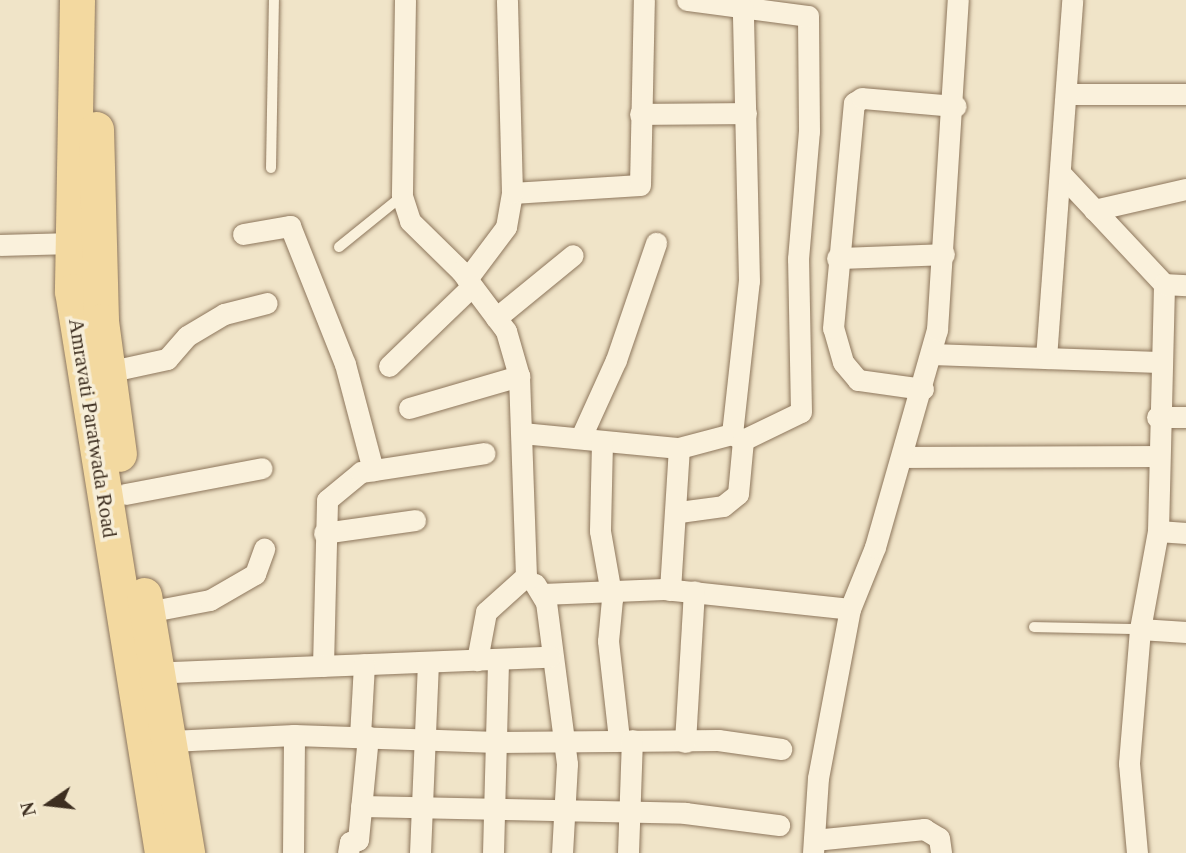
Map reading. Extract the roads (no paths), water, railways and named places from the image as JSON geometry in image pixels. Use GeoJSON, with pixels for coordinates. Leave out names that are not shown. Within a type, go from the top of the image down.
{"type":"FeatureCollection","features":[{"type":"Feature","properties":{"kind":"main road","name":"Amravati Paratwada Road"},"geometry":{"type":"LineString","coordinates":[[77,0],[72,243],[147,673],[171,741],[187,853]]}},
{"type":"Feature","properties":{"kind":"main road","name":"Amravati Paratwada Road"},"geometry":{"type":"LineString","coordinates":[[95,0],[101,321],[95,375],[125,495],[147,612],[147,673],[162,853]]}},
{"type":"Feature","properties":{"kind":"street"},"geometry":{"type":"LineString","coordinates":[[405,0],[402,196],[410,221],[470,283],[496,318],[519,376],[526,576],[542,594],[563,739],[568,809],[562,853]]}},
{"type":"Feature","properties":{"kind":"street"},"geometry":{"type":"LineString","coordinates":[[389,366],[470,283],[506,227],[512,193],[507,0]]}},
{"type":"Feature","properties":{"kind":"street"},"geometry":{"type":"LineString","coordinates":[[512,193],[640,185],[644,0]]}},
{"type":"Feature","properties":{"kind":"street"},"geometry":{"type":"LineString","coordinates":[[522,433],[679,448],[737,437],[801,412],[798,259],[811,60],[808,16],[687,0]]}},
{"type":"Feature","properties":{"kind":"street"},"geometry":{"type":"LineString","coordinates":[[941,853],[939,838],[924,829],[852,845],[813,847],[818,778],[850,609],[903,457],[931,354],[944,254],[956,106],[958,0]]}},
{"type":"Feature","properties":{"kind":"street"},"geometry":{"type":"LineString","coordinates":[[1046,358],[1068,94],[1072,0]]}},
{"type":"Feature","properties":{"kind":"street"},"geometry":{"type":"LineString","coordinates":[[678,512],[723,506],[738,494],[737,437],[749,281],[743,8]]}},
{"type":"Feature","properties":{"kind":"street"},"geometry":{"type":"LineString","coordinates":[[1068,94],[1186,94]]}},
{"type":"Feature","properties":{"kind":"street"},"geometry":{"type":"LineString","coordinates":[[923,389],[870,383],[849,371],[831,316],[837,258],[856,101],[956,106]]}},
{"type":"Feature","properties":{"kind":"street"},"geometry":{"type":"LineString","coordinates":[[640,114],[746,113]]}},
{"type":"Feature","properties":{"kind":"street"},"geometry":{"type":"LineString","coordinates":[[1061,174],[1164,284],[1186,285]]}},
{"type":"Feature","properties":{"kind":"street"},"geometry":{"type":"LineString","coordinates":[[1094,210],[1186,189]]}},
{"type":"Feature","properties":{"kind":"street"},"geometry":{"type":"LineString","coordinates":[[243,234],[290,226],[345,364],[373,470]]}},
{"type":"Feature","properties":{"kind":"street"},"geometry":{"type":"LineString","coordinates":[[0,245],[72,243]]}},
{"type":"Feature","properties":{"kind":"street"},"geometry":{"type":"LineString","coordinates":[[581,437],[616,360],[656,243]]}},
{"type":"Feature","properties":{"kind":"street"},"geometry":{"type":"LineString","coordinates":[[837,258],[909,250],[944,254]]}},
{"type":"Feature","properties":{"kind":"street"},"geometry":{"type":"LineString","coordinates":[[496,318],[573,255]]}},
{"type":"Feature","properties":{"kind":"street"},"geometry":{"type":"LineString","coordinates":[[1137,853],[1129,763],[1140,629],[1158,531],[1157,417],[1164,284]]}},
{"type":"Feature","properties":{"kind":"street"},"geometry":{"type":"LineString","coordinates":[[95,375],[167,359],[187,336],[224,314],[267,303]]}},
{"type":"Feature","properties":{"kind":"street"},"geometry":{"type":"LineString","coordinates":[[931,354],[1159,362]]}},
{"type":"Feature","properties":{"kind":"street"},"geometry":{"type":"LineString","coordinates":[[409,408],[519,376]]}},
{"type":"Feature","properties":{"kind":"street"},"geometry":{"type":"LineString","coordinates":[[1157,417],[1186,417]]}},
{"type":"Feature","properties":{"kind":"street"},"geometry":{"type":"LineString","coordinates":[[602,442],[600,531],[610,591],[608,641],[626,740],[632,811],[628,853]]}},
{"type":"Feature","properties":{"kind":"street"},"geometry":{"type":"LineString","coordinates":[[670,590],[678,512],[679,448]]}},
{"type":"Feature","properties":{"kind":"street"},"geometry":{"type":"LineString","coordinates":[[323,666],[324,533],[327,500],[373,470],[485,453]]}},
{"type":"Feature","properties":{"kind":"street"},"geometry":{"type":"LineString","coordinates":[[903,457],[1157,456]]}},
{"type":"Feature","properties":{"kind":"street"},"geometry":{"type":"LineString","coordinates":[[125,495],[262,468]]}},
{"type":"Feature","properties":{"kind":"street"},"geometry":{"type":"LineString","coordinates":[[324,533],[415,520]]}},
{"type":"Feature","properties":{"kind":"street"},"geometry":{"type":"LineString","coordinates":[[1158,531],[1186,533]]}},
{"type":"Feature","properties":{"kind":"street"},"geometry":{"type":"LineString","coordinates":[[147,612],[210,600],[254,574],[264,549]]}},
{"type":"Feature","properties":{"kind":"street"},"geometry":{"type":"LineString","coordinates":[[494,853],[491,807],[497,742],[487,660],[486,612],[526,576]]}},
{"type":"Feature","properties":{"kind":"street"},"geometry":{"type":"LineString","coordinates":[[542,594],[694,591],[850,609]]}},
{"type":"Feature","properties":{"kind":"street"},"geometry":{"type":"LineString","coordinates":[[685,742],[694,591]]}},
{"type":"Feature","properties":{"kind":"street"},"geometry":{"type":"LineString","coordinates":[[1140,629],[1186,632]]}},
{"type":"Feature","properties":{"kind":"street"},"geometry":{"type":"LineString","coordinates":[[147,673],[550,657]]}},
{"type":"Feature","properties":{"kind":"street"},"geometry":{"type":"LineString","coordinates":[[420,853],[428,662]]}},
{"type":"Feature","properties":{"kind":"street"},"geometry":{"type":"LineString","coordinates":[[348,853],[350,842],[358,840],[361,806],[364,664]]}},
{"type":"Feature","properties":{"kind":"street"},"geometry":{"type":"LineString","coordinates":[[171,741],[294,735],[497,742],[563,739],[685,742],[718,740],[781,749]]}},
{"type":"Feature","properties":{"kind":"street"},"geometry":{"type":"LineString","coordinates":[[293,853],[294,735]]}},
{"type":"Feature","properties":{"kind":"street"},"geometry":{"type":"LineString","coordinates":[[361,806],[632,811],[779,825]]}},
{"type":"Feature","properties":{"kind":"lane"},"geometry":{"type":"LineString","coordinates":[[271,167],[274,0]]}},
{"type":"Feature","properties":{"kind":"lane"},"geometry":{"type":"LineString","coordinates":[[339,247],[402,196]]}},
{"type":"Feature","properties":{"kind":"lane"},"geometry":{"type":"LineString","coordinates":[[1034,627],[1140,629]]}}]}
